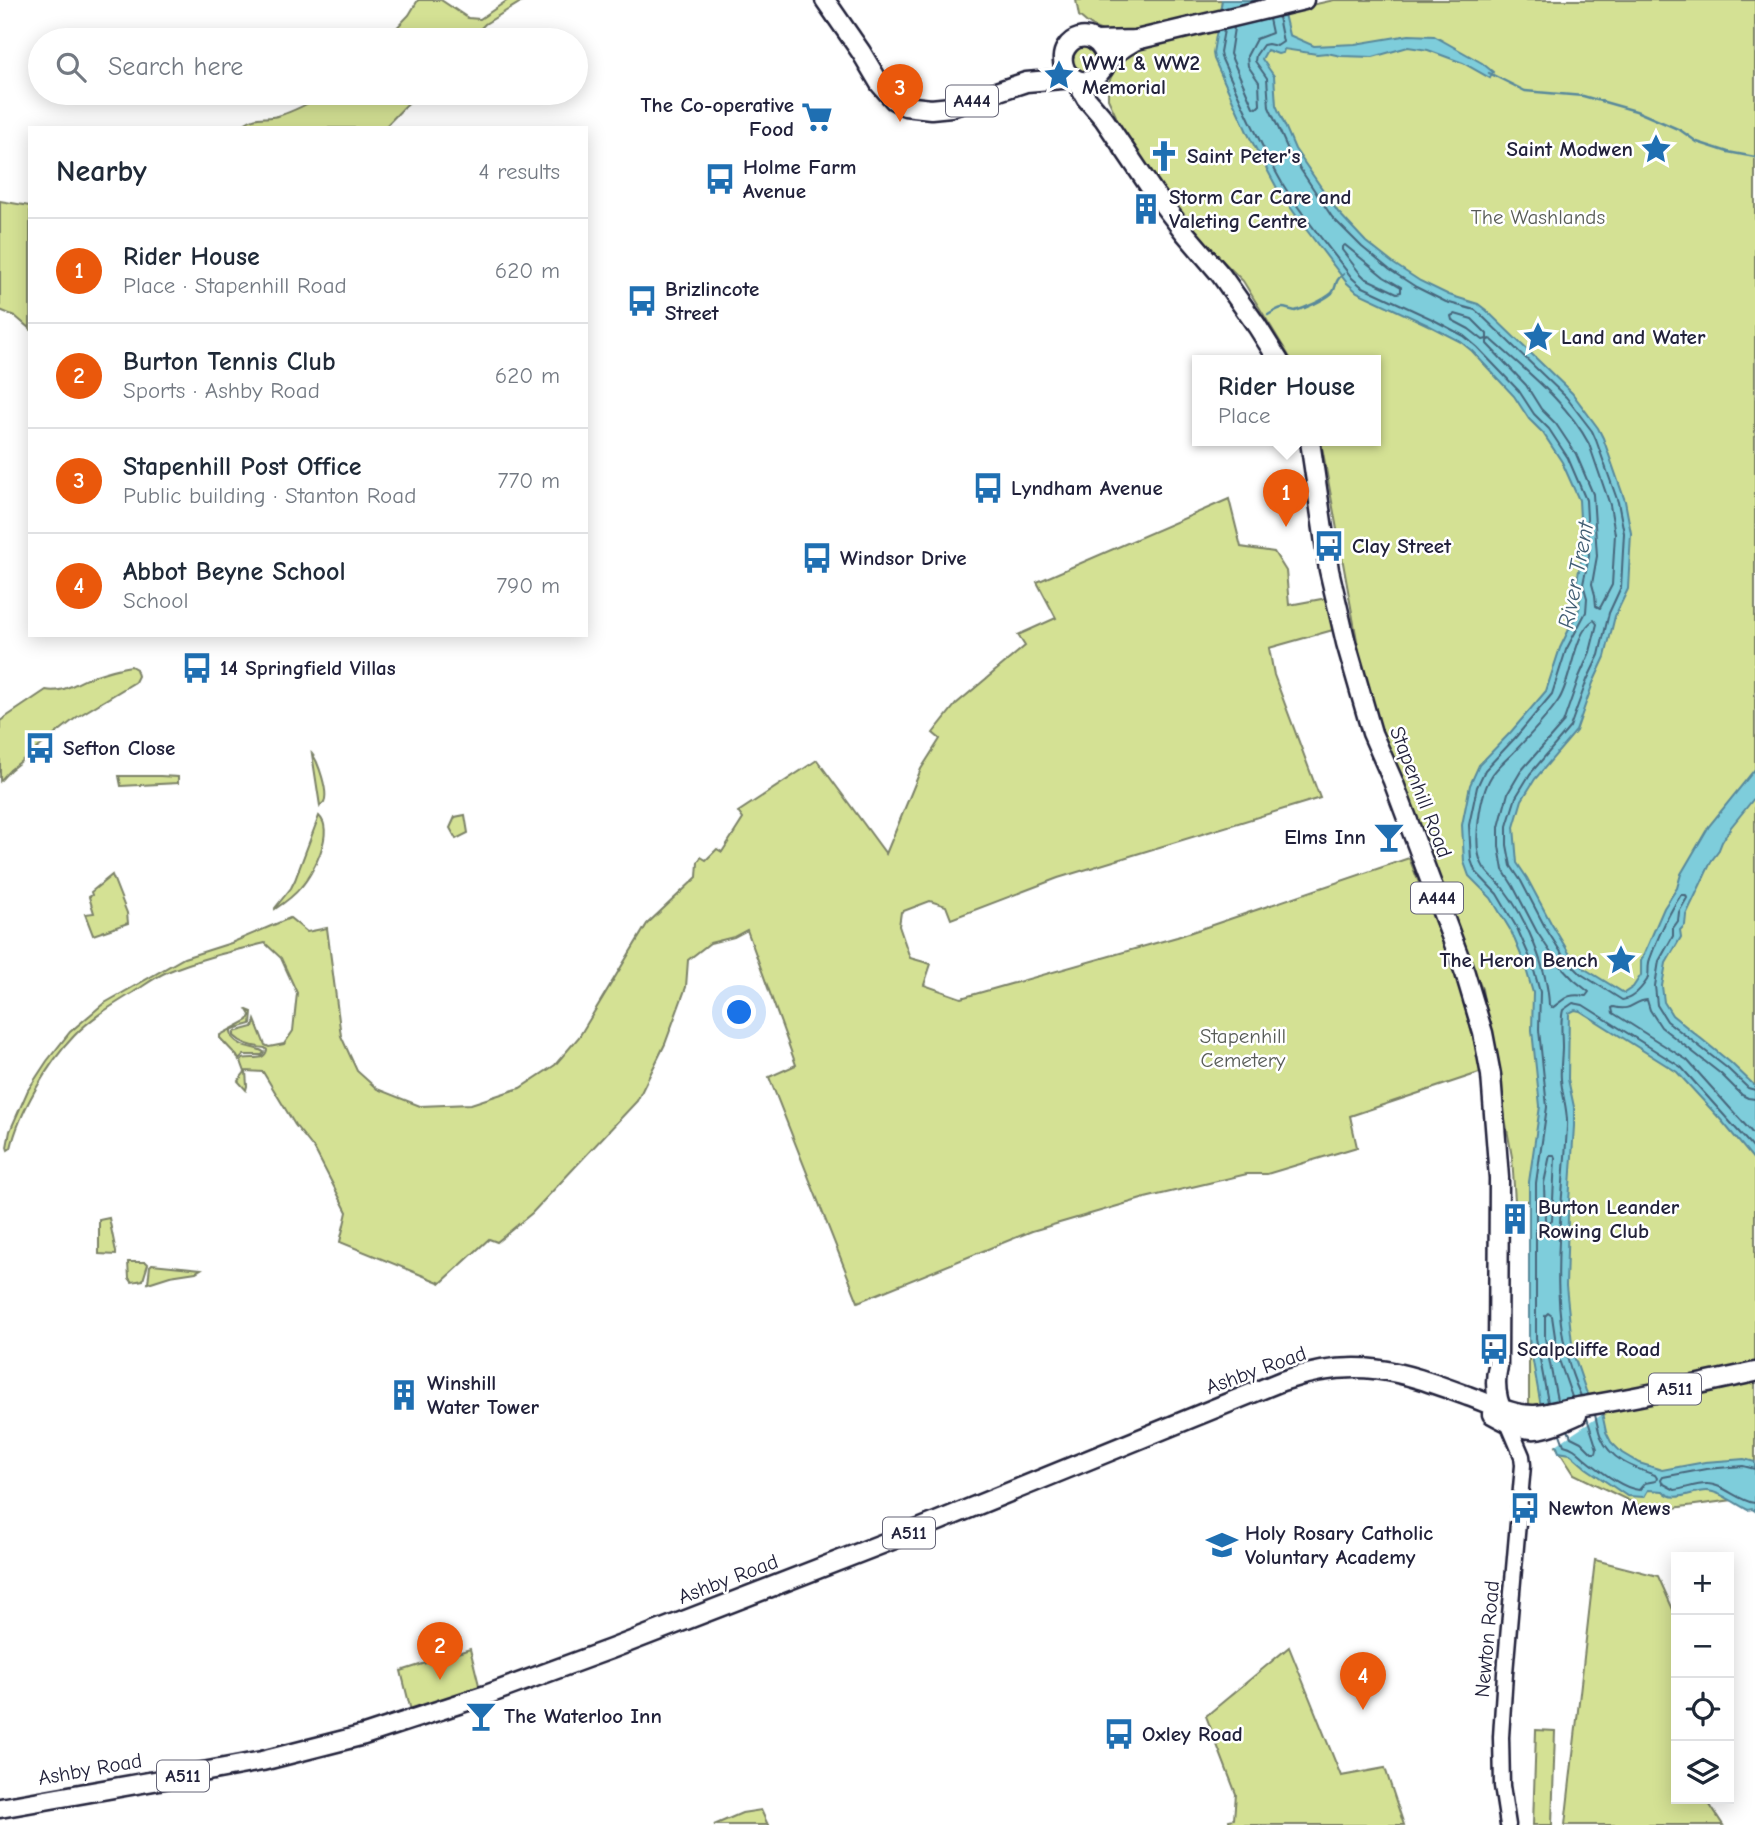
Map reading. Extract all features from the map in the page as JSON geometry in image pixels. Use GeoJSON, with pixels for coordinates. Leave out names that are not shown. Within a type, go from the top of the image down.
{"type":"FeatureCollection","features":[{"type":"Feature","properties":{"kind":"highway","name":"A444"},"geometry":{"type":"LineString","coordinates":[[825,0],[880,85],[894,100],[905,106],[951,107],[1026,82],[1074,79]]}},
{"type":"Feature","properties":{"kind":"highway"},"geometry":{"type":"LineString","coordinates":[[1275,355],[1221,275],[1154,193],[1063,64],[1064,52],[1076,39],[1136,40],[1304,0]]}},
{"type":"Feature","properties":{"kind":"highway"},"geometry":{"type":"LineString","coordinates":[[1074,79],[1092,80],[1103,71],[1111,57],[1136,40]]}},
{"type":"Feature","properties":{"kind":"highway"},"geometry":{"type":"LineString","coordinates":[[1096,41],[1105,53],[1106,61],[1099,87],[1104,119]]}},
{"type":"Feature","properties":{"kind":"highway","name":"A444"},"geometry":{"type":"LineString","coordinates":[[1026,82],[1064,52]]}},
{"type":"Feature","properties":{"kind":"highway","name":"Stapenhill Road"},"geometry":{"type":"LineString","coordinates":[[1311,446],[1329,570],[1346,643],[1372,733],[1394,781],[1465,973],[1483,1033],[1491,1075],[1499,1178],[1496,1374]]}},
{"type":"Feature","properties":{"kind":"highway","name":"Ashby Road"},"geometry":{"type":"LineString","coordinates":[[0,1808],[262,1760],[364,1735],[474,1699],[875,1547],[1306,1373],[1337,1368],[1371,1368],[1423,1379],[1461,1393]]}},
{"type":"Feature","properties":{"kind":"highway","name":"A511"},"geometry":{"type":"LineString","coordinates":[[1461,1393],[1532,1425],[1576,1416],[1596,1405],[1755,1373]]}},
{"type":"Feature","properties":{"kind":"highway","name":"A444"},"geometry":{"type":"LineString","coordinates":[[1496,1374],[1507,1414]]}},
{"type":"Feature","properties":{"kind":"highway"},"geometry":{"type":"LineString","coordinates":[[1461,1393],[1483,1390],[1496,1374]]}},
{"type":"Feature","properties":{"kind":"main road","name":"Newton Road"},"geometry":{"type":"LineString","coordinates":[[1507,1414],[1522,1456]]}},
{"type":"Feature","properties":{"kind":"main road","name":"Newton Road"},"geometry":{"type":"LineString","coordinates":[[1508,1825],[1502,1786],[1504,1673],[1522,1456],[1532,1425]]}},
{"type":"Feature","properties":{"kind":"green space"},"geometry":{"type":"Polygon","coordinates":[[[418,0],[441,0],[468,18],[480,19],[508,0],[524,0],[481,28],[397,28],[418,0]]]}},
{"type":"Feature","properties":{"kind":"green space","name":"The Washlands"},"geometry":{"type":"Polygon","coordinates":[[[1076,0],[1222,0],[1215,48],[1285,11],[1334,0],[1755,0],[1755,1497],[1650,1511],[1574,1474],[1529,1405],[1529,1201],[1515,1201],[1512,1157],[1482,989],[1421,843],[1364,679],[1322,446],[1381,446],[1381,355],[1288,355],[1243,281],[1192,230],[1114,123],[1116,116],[1108,99],[1108,85],[1113,72],[1120,59],[1152,43],[1161,27],[1128,33],[1109,33],[1090,25],[1079,16],[1076,0]]]}},
{"type":"Feature","properties":{"kind":"green space"},"geometry":{"type":"Polygon","coordinates":[[[1084,46],[1093,50],[1097,59],[1093,68],[1084,72],[1075,68],[1071,59],[1075,50],[1084,46]]]}},
{"type":"Feature","properties":{"kind":"green space"},"geometry":{"type":"Polygon","coordinates":[[[305,105],[406,105],[386,126],[242,126],[255,118],[275,117],[305,105]]]}},
{"type":"Feature","properties":{"kind":"green space"},"geometry":{"type":"Polygon","coordinates":[[[0,201],[28,206],[28,327],[15,316],[0,310],[0,201]]]}},
{"type":"Feature","properties":{"kind":"green space","name":"Stapenhill Cemetery"},"geometry":{"type":"Polygon","coordinates":[[[1229,499],[1241,547],[1274,552],[1286,571],[1289,605],[1327,598],[1333,630],[1269,648],[1274,675],[1320,798],[1058,878],[951,919],[946,906],[930,901],[901,912],[899,926],[910,958],[931,964],[924,985],[961,998],[1177,937],[1409,858],[1458,981],[1482,1072],[1350,1116],[1357,1147],[1267,1174],[1247,1174],[1145,1198],[1032,1231],[858,1302],[769,1077],[796,1065],[747,930],[734,937],[710,943],[688,960],[686,987],[665,1044],[637,1101],[532,1213],[497,1242],[489,1239],[441,1283],[340,1242],[347,1212],[315,1150],[295,1125],[263,1072],[246,1071],[246,1090],[238,1081],[245,1072],[241,1061],[263,1056],[267,1050],[241,1041],[234,1036],[234,1032],[253,1027],[255,1020],[265,1045],[269,1047],[284,1044],[293,1031],[297,993],[281,958],[265,943],[203,959],[167,972],[88,1023],[64,1047],[45,1074],[28,1104],[8,1150],[10,1131],[28,1090],[70,1032],[103,1004],[184,958],[231,943],[290,918],[307,932],[327,928],[341,1036],[357,1071],[377,1089],[420,1106],[471,1104],[520,1088],[555,1065],[579,1037],[647,924],[697,877],[701,857],[706,860],[717,849],[722,852],[743,819],[738,812],[817,760],[886,854],[921,769],[940,739],[933,733],[956,704],[1025,646],[1018,635],[1056,618],[1037,582],[1229,499]]]}},
{"type":"Feature","properties":{"kind":"green space"},"geometry":{"type":"Polygon","coordinates":[[[131,666],[136,669],[138,676],[135,682],[77,717],[0,781],[0,721],[46,690],[64,689],[93,676],[131,666]]]}},
{"type":"Feature","properties":{"kind":"green space"},"geometry":{"type":"Polygon","coordinates":[[[312,754],[324,785],[325,798],[320,806],[312,754]]]}},
{"type":"Feature","properties":{"kind":"green space"},"geometry":{"type":"Polygon","coordinates":[[[119,776],[178,777],[178,783],[121,786],[119,776]]]}},
{"type":"Feature","properties":{"kind":"green space"},"geometry":{"type":"Polygon","coordinates":[[[465,815],[468,833],[456,839],[450,828],[455,817],[465,815]]]}},
{"type":"Feature","properties":{"kind":"green space"},"geometry":{"type":"Polygon","coordinates":[[[319,816],[325,832],[316,863],[298,890],[275,909],[295,880],[319,816]]]}},
{"type":"Feature","properties":{"kind":"green space"},"geometry":{"type":"Polygon","coordinates":[[[112,875],[127,913],[128,923],[93,935],[85,914],[94,913],[89,897],[91,892],[112,875]]]}},
{"type":"Feature","properties":{"kind":"green space"},"geometry":{"type":"Polygon","coordinates":[[[247,1010],[252,1012],[251,1024],[233,1029],[232,1037],[244,1046],[264,1052],[262,1055],[244,1055],[239,1060],[220,1035],[248,1020],[250,1015],[247,1010]]]}},
{"type":"Feature","properties":{"kind":"green space"},"geometry":{"type":"Polygon","coordinates":[[[109,1218],[116,1255],[99,1254],[99,1220],[109,1218]]]}},
{"type":"Feature","properties":{"kind":"green space"},"geometry":{"type":"Polygon","coordinates":[[[128,1262],[148,1264],[143,1280],[132,1282],[129,1278],[128,1262]]]}},
{"type":"Feature","properties":{"kind":"green space"},"geometry":{"type":"Polygon","coordinates":[[[152,1264],[201,1269],[148,1283],[152,1264]]]}},
{"type":"Feature","properties":{"kind":"green space"},"geometry":{"type":"Polygon","coordinates":[[[1595,1560],[1658,1576],[1671,1605],[1671,1804],[1709,1804],[1723,1825],[1565,1825],[1595,1560]]]}},
{"type":"Feature","properties":{"kind":"green space"},"geometry":{"type":"Polygon","coordinates":[[[1289,1647],[1341,1776],[1385,1768],[1404,1825],[1230,1825],[1229,1820],[1234,1819],[1236,1794],[1206,1716],[1289,1647]]]}},
{"type":"Feature","properties":{"kind":"green space"},"geometry":{"type":"Polygon","coordinates":[[[470,1649],[480,1689],[411,1711],[401,1671],[470,1649]]]}},
{"type":"Feature","properties":{"kind":"green space"},"geometry":{"type":"Polygon","coordinates":[[[1536,1730],[1555,1731],[1552,1825],[1533,1825],[1536,1730]]]}},
{"type":"Feature","properties":{"kind":"green space"},"geometry":{"type":"Polygon","coordinates":[[[761,1810],[768,1825],[714,1825],[742,1813],[761,1810]]]}},
{"type":"Feature","properties":{"kind":"water"},"geometry":{"type":"Polygon","coordinates":[[[1222,0],[1285,0],[1283,10],[1289,35],[1314,46],[1355,44],[1409,35],[1434,36],[1493,72],[1490,78],[1463,63],[1428,50],[1408,47],[1373,57],[1284,49],[1283,53],[1278,54],[1267,50],[1262,59],[1274,76],[1276,105],[1295,149],[1338,212],[1366,242],[1394,264],[1420,281],[1449,295],[1478,304],[1486,310],[1572,393],[1603,438],[1625,501],[1631,533],[1628,589],[1615,616],[1605,657],[1576,731],[1535,779],[1522,800],[1514,827],[1517,863],[1569,953],[1585,969],[1624,993],[1633,987],[1641,975],[1641,961],[1664,908],[1677,888],[1681,874],[1709,826],[1755,769],[1755,797],[1731,827],[1712,860],[1686,915],[1685,925],[1680,930],[1681,937],[1666,963],[1662,986],[1664,1002],[1672,1015],[1755,1086],[1755,1161],[1677,1072],[1580,1011],[1569,1013],[1568,1079],[1574,1107],[1574,1126],[1566,1286],[1573,1353],[1586,1391],[1602,1413],[1611,1442],[1622,1453],[1639,1463],[1662,1470],[1705,1462],[1744,1459],[1755,1462],[1755,1511],[1748,1510],[1722,1495],[1706,1491],[1677,1497],[1667,1495],[1663,1491],[1648,1490],[1644,1497],[1627,1496],[1570,1454],[1559,1452],[1540,1401],[1529,1339],[1529,1182],[1540,1106],[1532,1030],[1533,993],[1511,931],[1491,898],[1469,876],[1464,862],[1462,825],[1470,785],[1479,765],[1546,691],[1560,648],[1579,609],[1580,598],[1576,585],[1582,556],[1579,500],[1562,462],[1543,433],[1529,419],[1514,396],[1472,351],[1461,342],[1428,325],[1357,292],[1347,283],[1302,224],[1277,188],[1248,134],[1214,59],[1222,0]]]}},
{"type":"Feature","properties":{"kind":"pier"},"geometry":{"type":"Polygon","coordinates":[[[1594,1395],[1606,1412],[1553,1447],[1539,1407],[1594,1395]]]}},
{"type":"Feature","properties":{"kind":"waterway"},"geometry":{"type":"LineString","coordinates":[[1489,73],[1525,91],[1583,96],[1636,111],[1680,130],[1697,142],[1755,157]]}},
{"type":"Feature","properties":{"kind":"waterway"},"geometry":{"type":"LineString","coordinates":[[1268,315],[1281,308],[1295,311],[1320,301],[1332,293],[1338,279],[1344,274]]}},
{"type":"Feature","properties":{"kind":"place","name":"WW1 & WW2 Memorial"},"geometry":{"type":"Point","coordinates":[1059,75]}},
{"type":"Feature","properties":{"kind":"place","name":"The Co-operative Food"},"geometry":{"type":"Point","coordinates":[817,117]}},
{"type":"Feature","properties":{"kind":"place","name":"Stapenhill Post Office"},"geometry":{"type":"Point","coordinates":[900,122]}},
{"type":"Feature","properties":{"kind":"place","name":"Saint Modwen"},"geometry":{"type":"Point","coordinates":[1656,149]}},
{"type":"Feature","properties":{"kind":"place","name":"Saint Peter's"},"geometry":{"type":"Point","coordinates":[1164,156]}},
{"type":"Feature","properties":{"kind":"place","name":"Holme Farm Avenue"},"geometry":{"type":"Point","coordinates":[720,179]}},
{"type":"Feature","properties":{"kind":"place","name":"Storm Car Care and Valeting Centre"},"geometry":{"type":"Point","coordinates":[1146,209]}},
{"type":"Feature","properties":{"kind":"place","name":"Brizlincote Street"},"geometry":{"type":"Point","coordinates":[642,301]}},
{"type":"Feature","properties":{"kind":"place","name":"Land and Water"},"geometry":{"type":"Point","coordinates":[1538,337]}},
{"type":"Feature","properties":{"kind":"place","name":"Lyndham Avenue"},"geometry":{"type":"Point","coordinates":[988,488]}},
{"type":"Feature","properties":{"kind":"place","name":"Rider House"},"geometry":{"type":"Point","coordinates":[1286,527]}},
{"type":"Feature","properties":{"kind":"place","name":"Clay Street"},"geometry":{"type":"Point","coordinates":[1329,546]}},
{"type":"Feature","properties":{"kind":"place","name":"Windsor Drive"},"geometry":{"type":"Point","coordinates":[817,558]}},
{"type":"Feature","properties":{"kind":"place","name":"14 Springfield Villas"},"geometry":{"type":"Point","coordinates":[197,668]}},
{"type":"Feature","properties":{"kind":"place","name":"Sefton Close"},"geometry":{"type":"Point","coordinates":[40,748]}},
{"type":"Feature","properties":{"kind":"place","name":"Elms Inn"},"geometry":{"type":"Point","coordinates":[1389,837]}},
{"type":"Feature","properties":{"kind":"place","name":"The Heron Bench"},"geometry":{"type":"Point","coordinates":[1621,960]}},
{"type":"Feature","properties":{"kind":"place","name":"Burton Leander Rowing Club"},"geometry":{"type":"Point","coordinates":[1515,1219]}},
{"type":"Feature","properties":{"kind":"place","name":"Scalpcliffe Road"},"geometry":{"type":"Point","coordinates":[1494,1349]}},
{"type":"Feature","properties":{"kind":"place","name":"Winshill Water Tower"},"geometry":{"type":"Point","coordinates":[404,1395]}},
{"type":"Feature","properties":{"kind":"place","name":"Newton Mews"},"geometry":{"type":"Point","coordinates":[1525,1508]}},
{"type":"Feature","properties":{"kind":"place","name":"Holy Rosary Catholic Voluntary Academy"},"geometry":{"type":"Point","coordinates":[1222,1545]}},
{"type":"Feature","properties":{"kind":"place","name":"Burton Tennis Club"},"geometry":{"type":"Point","coordinates":[440,1680]}},
{"type":"Feature","properties":{"kind":"place","name":"Abbot Beyne School"},"geometry":{"type":"Point","coordinates":[1363,1710]}},
{"type":"Feature","properties":{"kind":"place","name":"The Waterloo Inn"},"geometry":{"type":"Point","coordinates":[481,1716]}},
{"type":"Feature","properties":{"kind":"place","name":"Oxley Road"},"geometry":{"type":"Point","coordinates":[1119,1734]}},
{"type":"Feature","properties":{"kind":"water label","name":"River Trent"},"geometry":{"type":"Point","coordinates":[1576,575]}}]}
